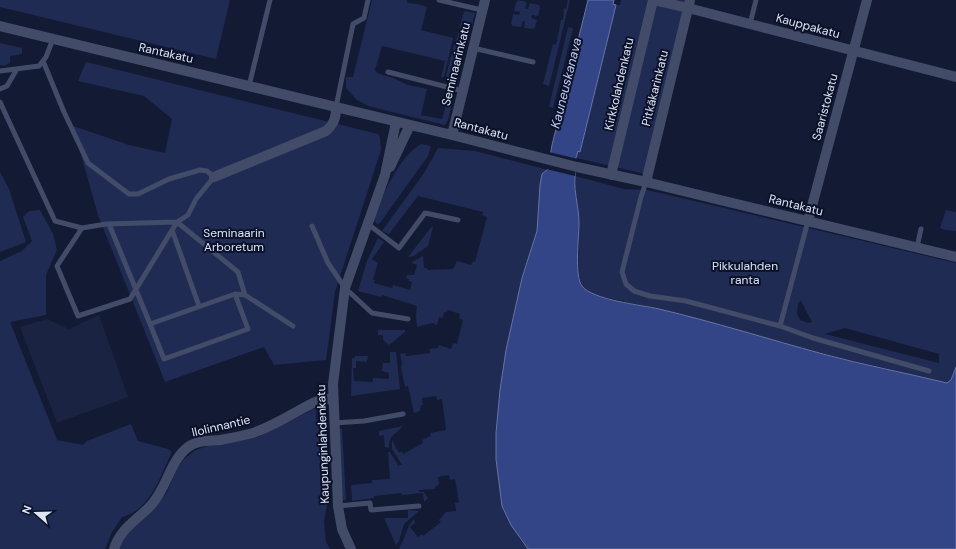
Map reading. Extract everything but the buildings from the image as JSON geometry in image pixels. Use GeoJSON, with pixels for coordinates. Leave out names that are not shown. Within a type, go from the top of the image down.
{"type":"FeatureCollection","features":[{"type":"Feature","properties":{"kind":"street","name":"Kauppakatu"},"geometry":{"type":"LineString","coordinates":[[653,0],[689,4],[750,24],[956,77]]}},
{"type":"Feature","properties":{"kind":"street","name":"Kirkkolahdenkatu"},"geometry":{"type":"LineString","coordinates":[[611,175],[653,0]]}},
{"type":"Feature","properties":{"kind":"street","name":"Saaristokatu"},"geometry":{"type":"LineString","coordinates":[[808,221],[867,0]]}},
{"type":"Feature","properties":{"kind":"street","name":"Pitkäkarinkatu"},"geometry":{"type":"LineString","coordinates":[[646,182],[689,4]]}},
{"type":"Feature","properties":{"kind":"street","name":"Seminaarinkatu"},"geometry":{"type":"LineString","coordinates":[[452,135],[483,5]]}},
{"type":"Feature","properties":{"kind":"street","name":"Rantakatu"},"geometry":{"type":"LineString","coordinates":[[0,26],[452,135],[577,167],[646,182],[956,257]]}},
{"type":"Feature","properties":{"kind":"street"},"geometry":{"type":"LineString","coordinates":[[214,177],[326,131],[335,120],[336,107]]}},
{"type":"Feature","properties":{"kind":"street","name":"Kaupunginlahdenkatu"},"geometry":{"type":"LineString","coordinates":[[350,549],[342,529],[338,506],[333,384],[345,288],[385,175],[396,122]]}},
{"type":"Feature","properties":{"kind":"street","name":"Kaupunginlahdenkatu"},"geometry":{"type":"LineString","coordinates":[[385,175],[398,152],[410,125]]}},
{"type":"Feature","properties":{"kind":"street","name":"Ilolinnantie"},"geometry":{"type":"LineString","coordinates":[[114,549],[118,536],[158,497],[177,461],[188,447],[197,443],[238,437],[253,433],[272,425],[318,400],[333,398]]}},
{"type":"Feature","properties":{"kind":"lane"},"geometry":{"type":"LineString","coordinates":[[249,86],[270,0]]}},
{"type":"Feature","properties":{"kind":"lane"},"geometry":{"type":"LineString","coordinates":[[336,107],[353,24],[364,18],[368,0]]}},
{"type":"Feature","properties":{"kind":"lane"},"geometry":{"type":"LineString","coordinates":[[439,0],[483,5]]}},
{"type":"Feature","properties":{"kind":"lane"},"geometry":{"type":"LineString","coordinates":[[750,24],[756,0]]}},
{"type":"Feature","properties":{"kind":"lane"},"geometry":{"type":"LineString","coordinates":[[0,70],[39,66],[46,57],[53,39]]}},
{"type":"Feature","properties":{"kind":"lane"},"geometry":{"type":"LineString","coordinates":[[473,48],[533,62]]}},
{"type":"Feature","properties":{"kind":"lane"},"geometry":{"type":"LineString","coordinates":[[43,61],[64,112],[88,162],[129,194],[138,194],[169,179],[200,170],[207,171],[214,177],[196,199],[188,215],[177,222],[130,299],[78,316],[57,266],[82,228]]}},
{"type":"Feature","properties":{"kind":"lane"},"geometry":{"type":"LineString","coordinates":[[0,89],[7,86],[17,69]]}},
{"type":"Feature","properties":{"kind":"lane"},"geometry":{"type":"LineString","coordinates":[[388,72],[463,91]]}},
{"type":"Feature","properties":{"kind":"lane"},"geometry":{"type":"LineString","coordinates":[[0,102],[55,221],[82,228],[109,224],[177,222],[238,272],[245,295]]}},
{"type":"Feature","properties":{"kind":"lane"},"geometry":{"type":"LineString","coordinates":[[646,182],[622,272],[626,284],[634,291],[650,296],[686,301],[780,326],[813,338],[929,371]]}},
{"type":"Feature","properties":{"kind":"lane"},"geometry":{"type":"LineString","coordinates":[[367,223],[399,248],[425,213],[458,220]]}},
{"type":"Feature","properties":{"kind":"lane"},"geometry":{"type":"LineString","coordinates":[[780,326],[808,221]]}},
{"type":"Feature","properties":{"kind":"lane"},"geometry":{"type":"LineString","coordinates":[[109,224],[164,359],[248,329],[235,294]]}},
{"type":"Feature","properties":{"kind":"lane"},"geometry":{"type":"LineString","coordinates":[[312,226],[328,263],[345,288],[372,313],[408,319]]}},
{"type":"Feature","properties":{"kind":"lane"},"geometry":{"type":"LineString","coordinates":[[917,247],[921,229]]}},
{"type":"Feature","properties":{"kind":"lane"},"geometry":{"type":"LineString","coordinates":[[172,230],[199,306]]}},
{"type":"Feature","properties":{"kind":"lane"},"geometry":{"type":"LineString","coordinates":[[150,324],[235,294],[245,295],[293,326]]}},
{"type":"Feature","properties":{"kind":"lane"},"geometry":{"type":"LineString","coordinates":[[334,423],[364,421],[403,414]]}},
{"type":"Feature","properties":{"kind":"lane"},"geometry":{"type":"LineString","coordinates":[[338,506],[370,503],[371,510],[420,506]]}},
{"type":"Feature","properties":{"kind":"shaded area"},"geometry":{"type":"Polygon","coordinates":[[[588,0],[614,0],[613,4],[616,5],[580,152],[578,151],[573,168],[576,169],[575,190],[579,216],[578,274],[582,286],[587,291],[606,298],[680,314],[838,358],[947,383],[951,380],[956,367],[956,549],[528,549],[511,525],[502,506],[496,459],[496,433],[500,390],[506,350],[522,278],[537,231],[542,174],[548,169],[552,145],[588,0]]]}},
{"type":"Feature","properties":{"kind":"shaded area"},"geometry":{"type":"Polygon","coordinates":[[[99,315],[128,397],[57,423],[20,327],[47,319],[69,329],[99,315]]]}},
{"type":"Feature","properties":{"kind":"green space"},"geometry":{"type":"Polygon","coordinates":[[[0,0],[230,0],[216,59],[0,7],[0,0]]]}},
{"type":"Feature","properties":{"kind":"green space"},"geometry":{"type":"Polygon","coordinates":[[[372,0],[407,0],[407,3],[427,7],[421,30],[453,38],[444,77],[441,77],[445,61],[382,46],[375,70],[377,73],[408,85],[427,89],[421,115],[442,119],[450,92],[454,93],[448,120],[445,125],[368,106],[357,100],[346,88],[346,77],[353,77],[372,0]]]}},
{"type":"Feature","properties":{"kind":"green space"},"geometry":{"type":"Polygon","coordinates":[[[518,0],[527,2],[525,9],[528,9],[530,3],[539,5],[540,8],[538,16],[532,15],[531,18],[537,20],[533,29],[524,28],[525,22],[523,21],[521,27],[513,26],[511,24],[513,14],[519,15],[520,12],[514,11],[518,0]]]}},
{"type":"Feature","properties":{"kind":"green space"},"geometry":{"type":"Polygon","coordinates":[[[568,0],[570,0],[549,86],[543,84],[553,44],[556,45],[561,20],[563,20],[564,8],[566,9],[568,0]]]}},
{"type":"Feature","properties":{"kind":"green space"},"geometry":{"type":"Polygon","coordinates":[[[621,0],[688,0],[645,174],[576,158],[578,151],[580,151],[616,5],[620,5],[621,0]]]}},
{"type":"Feature","properties":{"kind":"green space"},"geometry":{"type":"Polygon","coordinates":[[[465,11],[475,13],[456,86],[450,84],[446,76],[465,11]]]}},
{"type":"Feature","properties":{"kind":"green space"},"geometry":{"type":"Polygon","coordinates":[[[568,27],[573,28],[553,108],[549,107],[568,27]]]}},
{"type":"Feature","properties":{"kind":"green space"},"geometry":{"type":"Polygon","coordinates":[[[0,43],[22,48],[22,54],[10,56],[10,63],[4,66],[0,65],[0,43]]]}},
{"type":"Feature","properties":{"kind":"green space","name":"Seminaarin Arboretum"},"geometry":{"type":"Polygon","coordinates":[[[86,62],[378,134],[380,138],[381,150],[335,292],[326,360],[274,365],[264,347],[165,382],[98,215],[73,126],[129,145],[165,153],[172,119],[144,96],[78,81],[86,62]]]}},
{"type":"Feature","properties":{"kind":"green space"},"geometry":{"type":"Polygon","coordinates":[[[421,144],[431,146],[428,156],[380,223],[377,224],[374,220],[381,200],[398,167],[413,150],[421,144]]]}},
{"type":"Feature","properties":{"kind":"green space"},"geometry":{"type":"Polygon","coordinates":[[[438,148],[475,151],[548,170],[542,174],[537,231],[522,278],[506,350],[496,433],[496,459],[502,506],[521,541],[528,549],[400,549],[399,548],[411,522],[414,519],[415,523],[410,527],[418,537],[422,534],[423,536],[441,522],[439,520],[446,512],[456,511],[455,503],[459,502],[455,479],[450,480],[449,475],[438,477],[439,484],[435,487],[435,489],[419,490],[419,492],[424,492],[428,498],[424,502],[423,493],[402,495],[401,493],[374,496],[374,498],[352,501],[351,485],[372,483],[372,480],[390,479],[388,452],[390,452],[399,467],[399,465],[402,465],[392,449],[392,440],[399,453],[402,451],[403,454],[423,443],[422,440],[431,436],[430,433],[446,430],[442,399],[437,400],[436,396],[422,398],[423,405],[421,405],[420,411],[414,413],[408,386],[405,387],[400,354],[405,353],[406,356],[430,353],[430,349],[438,348],[439,345],[451,349],[453,343],[457,344],[463,320],[459,318],[460,314],[448,310],[447,312],[444,312],[443,318],[439,317],[437,325],[432,323],[417,327],[417,306],[382,295],[381,297],[358,291],[367,261],[378,238],[384,242],[372,259],[378,263],[373,280],[375,280],[374,283],[392,288],[393,285],[410,290],[412,282],[406,278],[407,275],[414,275],[417,265],[412,262],[423,256],[424,268],[427,268],[428,270],[453,269],[457,261],[471,265],[473,261],[475,262],[487,217],[482,215],[483,212],[418,196],[389,234],[382,231],[424,173],[438,148]]]}},
{"type":"Feature","properties":{"kind":"green space"},"geometry":{"type":"Polygon","coordinates":[[[0,172],[9,189],[26,242],[0,252],[0,172]]]}},
{"type":"Feature","properties":{"kind":"green space","name":"Pikkulahden ranta"},"geometry":{"type":"Polygon","coordinates":[[[575,176],[624,189],[647,190],[956,263],[956,367],[951,380],[947,383],[825,354],[659,309],[598,296],[587,292],[581,285],[578,273],[579,221],[575,176]],[[801,301],[798,303],[797,314],[800,320],[808,323],[812,322],[801,301]],[[845,328],[825,334],[939,363],[939,354],[845,328]]]}},
{"type":"Feature","properties":{"kind":"green space"},"geometry":{"type":"Polygon","coordinates":[[[40,210],[53,234],[57,250],[46,275],[46,315],[10,322],[57,440],[83,445],[87,441],[131,424],[138,441],[168,449],[172,452],[159,481],[147,500],[132,513],[122,517],[111,534],[105,549],[0,549],[0,261],[22,251],[32,241],[23,217],[29,211],[40,210]]]}},
{"type":"Feature","properties":{"kind":"green space"},"geometry":{"type":"Polygon","coordinates":[[[946,210],[956,212],[956,231],[940,228],[946,210]]]}},
{"type":"Feature","properties":{"kind":"green space"},"geometry":{"type":"Polygon","coordinates":[[[432,226],[428,246],[414,256],[408,257],[432,226]]]}},
{"type":"Feature","properties":{"kind":"green space"},"geometry":{"type":"Polygon","coordinates":[[[378,330],[405,330],[405,332],[389,345],[383,340],[383,335],[378,335],[378,330]]]}},
{"type":"Feature","properties":{"kind":"green space"},"geometry":{"type":"Polygon","coordinates":[[[390,352],[396,352],[400,389],[351,396],[352,358],[355,358],[355,356],[368,356],[367,362],[356,361],[356,368],[353,368],[354,381],[373,382],[373,378],[389,379],[389,373],[382,371],[383,363],[390,363],[390,352]]]}},
{"type":"Feature","properties":{"kind":"green space"},"geometry":{"type":"Polygon","coordinates":[[[316,408],[316,418],[325,439],[328,499],[324,522],[326,542],[330,549],[118,549],[125,534],[156,506],[166,494],[177,469],[184,459],[196,450],[210,445],[231,443],[258,437],[316,408]]]}},
{"type":"Feature","properties":{"kind":"green space"},"geometry":{"type":"Polygon","coordinates":[[[403,426],[391,438],[389,448],[385,447],[384,435],[379,436],[379,431],[403,426]]]}},
{"type":"Feature","properties":{"kind":"green space"},"geometry":{"type":"Polygon","coordinates":[[[338,429],[342,429],[346,500],[341,500],[338,429]]]}},
{"type":"Feature","properties":{"kind":"green space"},"geometry":{"type":"Polygon","coordinates":[[[408,510],[419,511],[404,524],[399,541],[396,545],[384,518],[408,518],[408,510]]]}},
{"type":"Feature","properties":{"kind":"pier"},"geometry":{"type":"Polygon","coordinates":[[[549,152],[578,159],[575,176],[546,169],[549,152]]]}},
{"type":"Feature","properties":{"kind":"water label","name":"Kauneuskanava"},"geometry":{"type":"Point","coordinates":[566,83]}}]}
